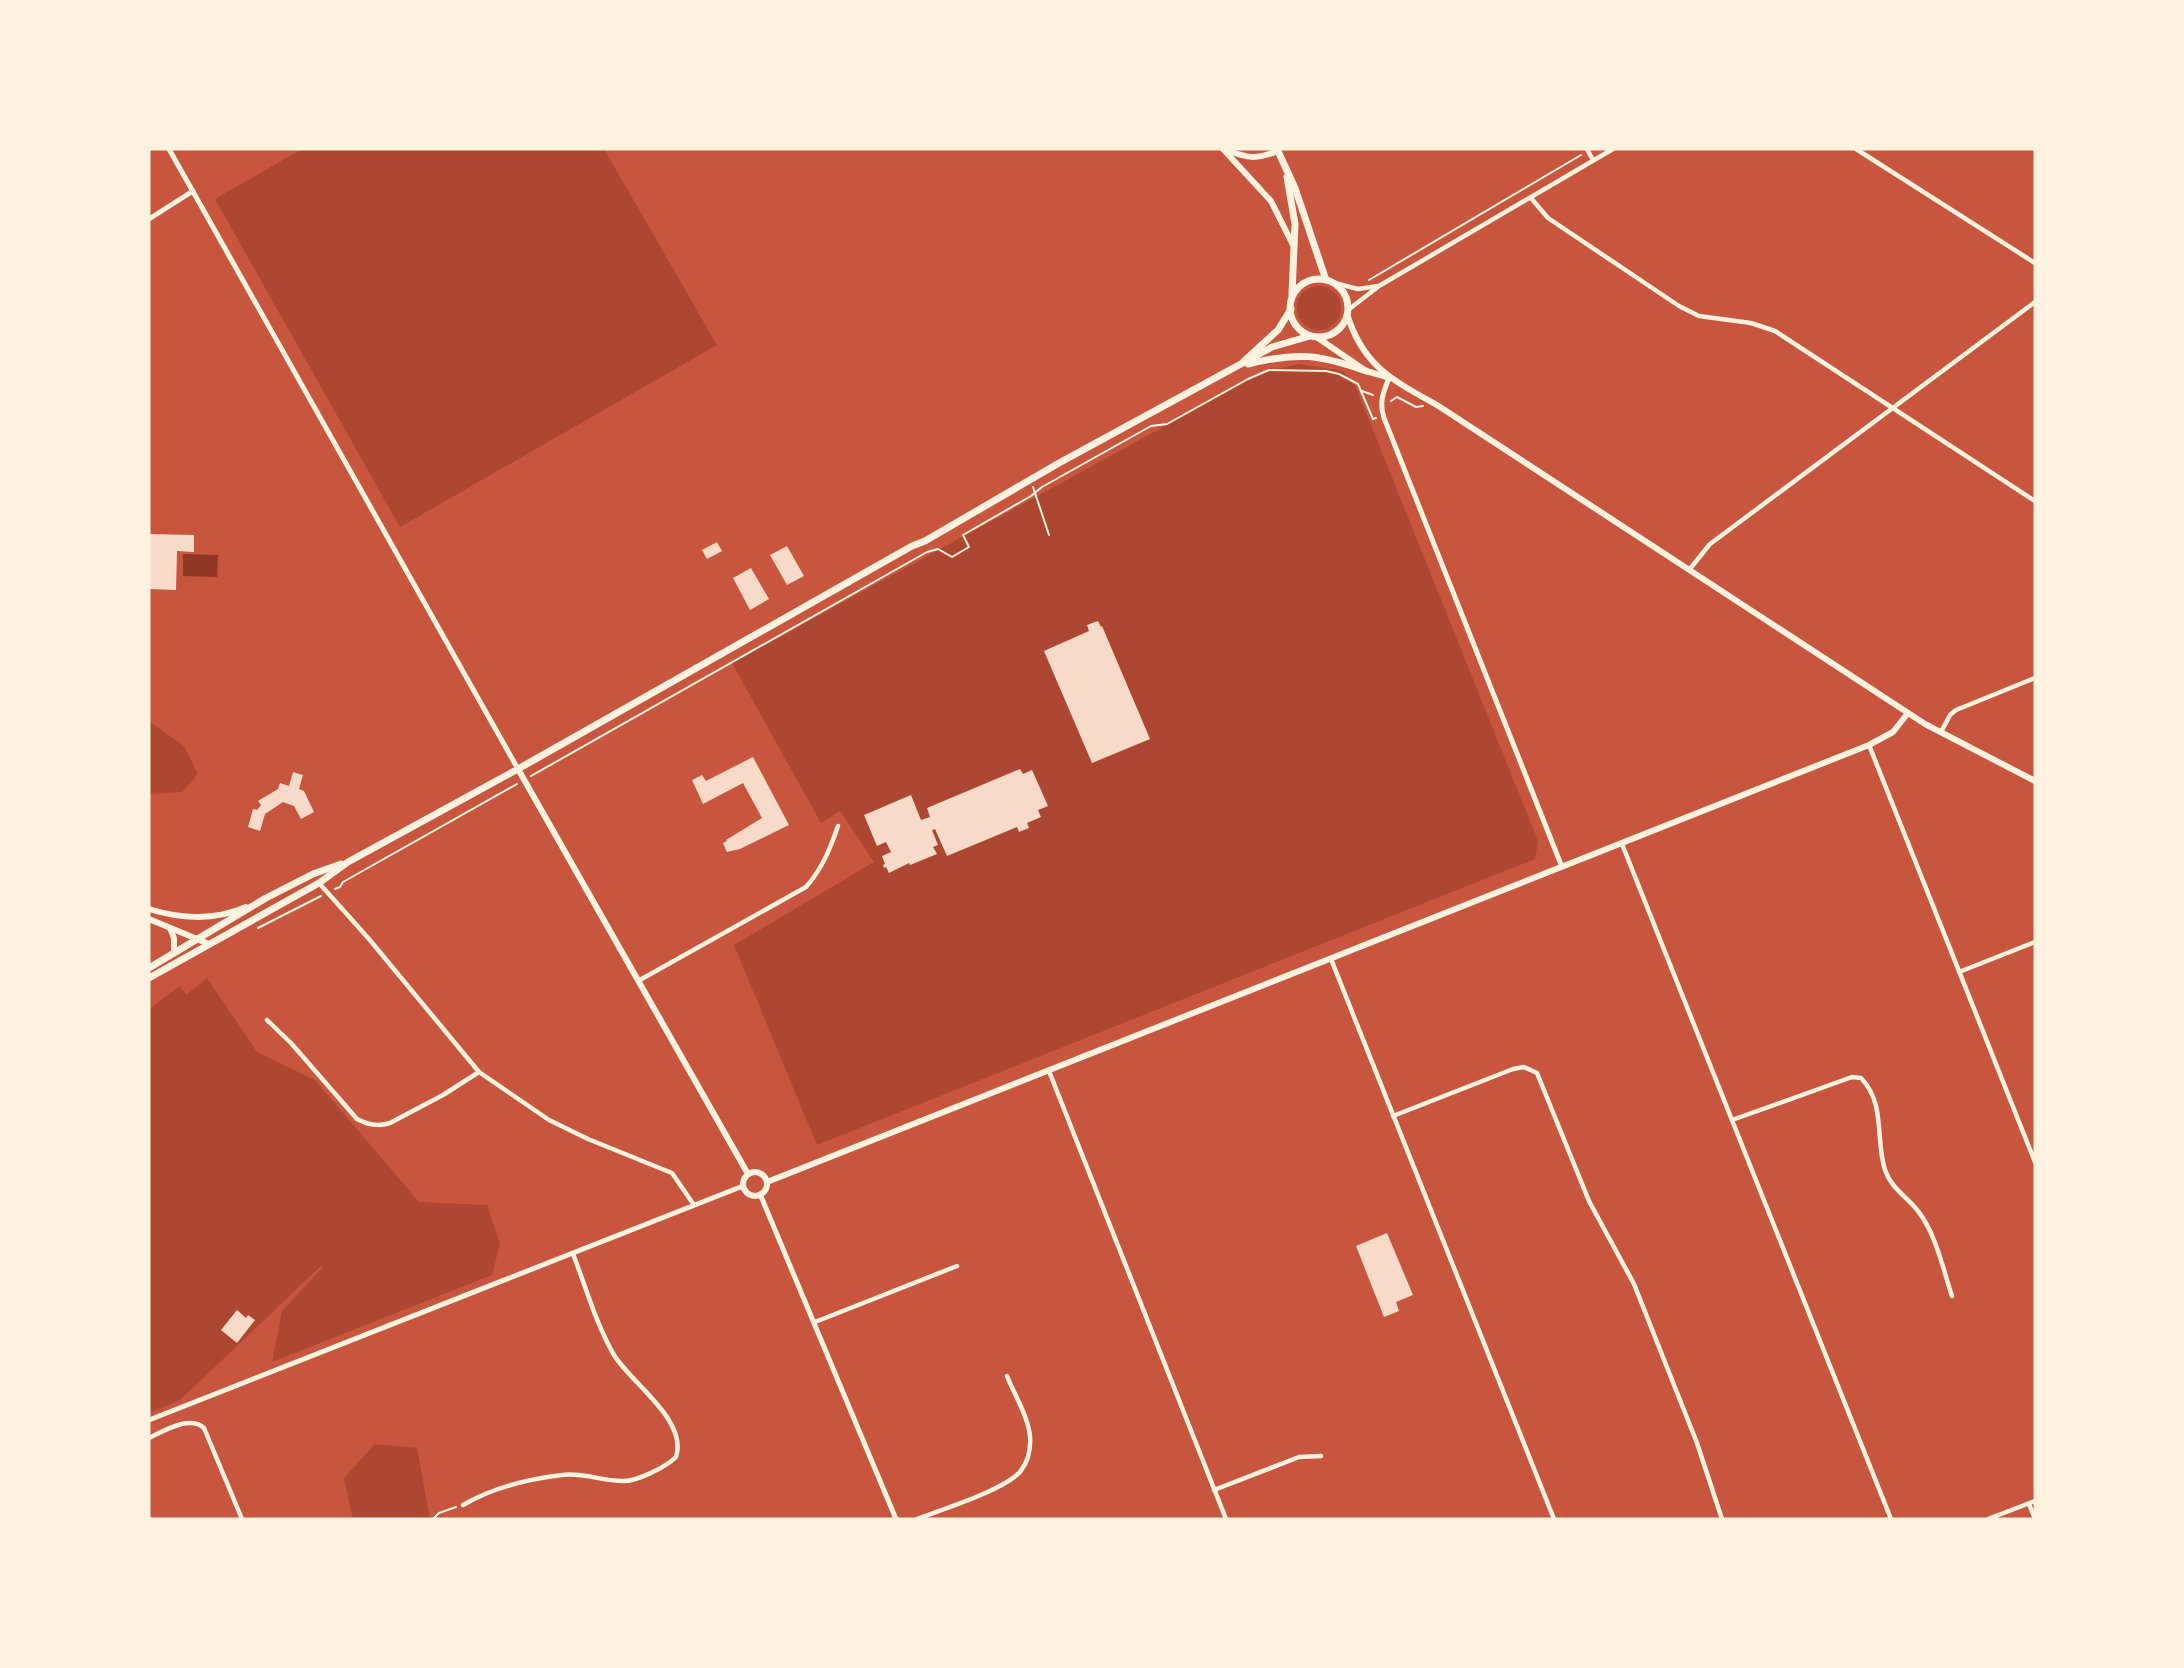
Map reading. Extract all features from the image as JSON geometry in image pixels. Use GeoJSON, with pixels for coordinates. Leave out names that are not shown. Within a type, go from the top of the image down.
{"type":"FeatureCollection","features":[{"type":"Feature","properties":{"kind":"highway"},"geometry":{"type":"LineString","coordinates":[[1278,150],[1295,188],[1326,280]]}},
{"type":"Feature","properties":{"kind":"highway"},"geometry":{"type":"LineString","coordinates":[[1237,367],[1278,329],[1290,309],[1294,208],[1287,173]]}},
{"type":"Feature","properties":{"kind":"highway"},"geometry":{"type":"LineString","coordinates":[[149,978],[319,883],[348,862],[925,541],[1059,463],[1272,347],[1334,332],[1344,322],[1347,312],[1346,298],[1335,283],[1326,280],[1309,281],[1296,290],[1292,299]]}},
{"type":"Feature","properties":{"kind":"highway"},"geometry":{"type":"LineString","coordinates":[[1290,309],[1297,326],[1314,337]]}},
{"type":"Feature","properties":{"kind":"highway"},"geometry":{"type":"LineString","coordinates":[[1237,367],[1273,358],[1316,356],[1366,371]]}},
{"type":"Feature","properties":{"kind":"highway"},"geometry":{"type":"LineString","coordinates":[[149,968],[266,898],[313,874],[348,862]]}},
{"type":"Feature","properties":{"kind":"main road"},"geometry":{"type":"LineString","coordinates":[[1224,149],[1248,158],[1259,158],[1278,150]]}},
{"type":"Feature","properties":{"kind":"main road"},"geometry":{"type":"LineString","coordinates":[[1224,149],[1271,201],[1294,249]]}},
{"type":"Feature","properties":{"kind":"main road"},"geometry":{"type":"LineString","coordinates":[[1347,312],[1361,349],[1389,378]]}},
{"type":"Feature","properties":{"kind":"main road"},"geometry":{"type":"LineString","coordinates":[[1314,337],[1366,371],[1389,378],[1437,405],[1908,713],[2035,781]]}},
{"type":"Feature","properties":{"kind":"main road"},"geometry":{"type":"LineString","coordinates":[[767,1182],[1869,745],[1893,732],[1908,713]]}},
{"type":"Feature","properties":{"kind":"main road"},"geometry":{"type":"LineString","coordinates":[[518,769],[748,1174]]}},
{"type":"Feature","properties":{"kind":"main road"},"geometry":{"type":"LineString","coordinates":[[149,909],[172,916],[202,917],[239,910],[266,898]]}},
{"type":"Feature","properties":{"kind":"main road"},"geometry":{"type":"LineString","coordinates":[[149,919],[209,944]]}},
{"type":"Feature","properties":{"kind":"main road"},"geometry":{"type":"LineString","coordinates":[[170,928],[175,942],[174,953]]}},
{"type":"Feature","properties":{"kind":"main road"},"geometry":{"type":"LineString","coordinates":[[759,1173],[767,1182],[766,1189],[761,1194],[749,1195],[743,1186],[743,1179],[748,1174],[759,1173]]}},
{"type":"Feature","properties":{"kind":"street"},"geometry":{"type":"LineString","coordinates":[[169,149],[518,769]]}},
{"type":"Feature","properties":{"kind":"street"},"geometry":{"type":"LineString","coordinates":[[1587,149],[1594,160]]}},
{"type":"Feature","properties":{"kind":"street"},"geometry":{"type":"LineString","coordinates":[[1347,312],[1379,286],[1613,149]]}},
{"type":"Feature","properties":{"kind":"street"},"geometry":{"type":"LineString","coordinates":[[1856,149],[2035,264]]}},
{"type":"Feature","properties":{"kind":"street"},"geometry":{"type":"LineString","coordinates":[[149,219],[193,191]]}},
{"type":"Feature","properties":{"kind":"street"},"geometry":{"type":"LineString","coordinates":[[1531,198],[1548,218],[1679,306],[1699,316],[1751,323],[1775,331],[2035,501]]}},
{"type":"Feature","properties":{"kind":"street"},"geometry":{"type":"LineString","coordinates":[[1335,283],[1366,289],[1379,286]]}},
{"type":"Feature","properties":{"kind":"street"},"geometry":{"type":"LineString","coordinates":[[1689,570],[1710,544],[2035,302]]}},
{"type":"Feature","properties":{"kind":"street"},"geometry":{"type":"LineString","coordinates":[[1389,378],[1382,396],[1384,418],[1562,867]]}},
{"type":"Feature","properties":{"kind":"street"},"geometry":{"type":"LineString","coordinates":[[1941,732],[1950,715],[1956,710],[2035,678]]}},
{"type":"Feature","properties":{"kind":"street"},"geometry":{"type":"LineString","coordinates":[[1869,745],[2035,1162]]}},
{"type":"Feature","properties":{"kind":"street"},"geometry":{"type":"LineString","coordinates":[[638,981],[806,887],[825,860],[838,826]]}},
{"type":"Feature","properties":{"kind":"street"},"geometry":{"type":"LineString","coordinates":[[1622,844],[1891,1519]]}},
{"type":"Feature","properties":{"kind":"street"},"geometry":{"type":"LineString","coordinates":[[319,883],[479,1072],[549,1120],[672,1173],[694,1205]]}},
{"type":"Feature","properties":{"kind":"street"},"geometry":{"type":"LineString","coordinates":[[1959,972],[2035,942]]}},
{"type":"Feature","properties":{"kind":"street"},"geometry":{"type":"LineString","coordinates":[[1331,959],[1554,1519]]}},
{"type":"Feature","properties":{"kind":"street"},"geometry":{"type":"LineString","coordinates":[[267,1020],[291,1043],[357,1119],[372,1125],[390,1123],[479,1072]]}},
{"type":"Feature","properties":{"kind":"street"},"geometry":{"type":"LineString","coordinates":[[1393,1116],[1513,1069],[1524,1067],[1537,1073],[1589,1201],[1634,1284],[1697,1443],[1722,1519]]}},
{"type":"Feature","properties":{"kind":"street"},"geometry":{"type":"LineString","coordinates":[[1049,1071],[1226,1519]]}},
{"type":"Feature","properties":{"kind":"street"},"geometry":{"type":"LineString","coordinates":[[1732,1120],[1852,1077],[1861,1079],[1875,1097],[1885,1171],[1893,1186],[1919,1212],[1929,1230],[1952,1296]]}},
{"type":"Feature","properties":{"kind":"street"},"geometry":{"type":"LineString","coordinates":[[149,1420],[743,1186]]}},
{"type":"Feature","properties":{"kind":"street"},"geometry":{"type":"LineString","coordinates":[[761,1194],[896,1519]]}},
{"type":"Feature","properties":{"kind":"street"},"geometry":{"type":"LineString","coordinates":[[463,1505],[484,1493],[562,1475],[582,1474],[624,1482],[661,1468],[676,1457],[678,1444],[667,1418],[653,1399],[625,1371],[613,1353],[573,1254]]}},
{"type":"Feature","properties":{"kind":"street"},"geometry":{"type":"LineString","coordinates":[[815,1322],[957,1266]]}},
{"type":"Feature","properties":{"kind":"street"},"geometry":{"type":"LineString","coordinates":[[917,1519],[990,1490],[1011,1479],[1024,1466],[1028,1459],[1030,1434],[1007,1376]]}},
{"type":"Feature","properties":{"kind":"street"},"geometry":{"type":"LineString","coordinates":[[149,1438],[187,1423],[199,1424],[204,1428],[242,1519]]}},
{"type":"Feature","properties":{"kind":"street"},"geometry":{"type":"LineString","coordinates":[[1214,1490],[1298,1457],[1321,1456]]}},
{"type":"Feature","properties":{"kind":"street"},"geometry":{"type":"LineString","coordinates":[[1988,1519],[2035,1501]]}},
{"type":"Feature","properties":{"kind":"street"},"geometry":{"type":"LineString","coordinates":[[2029,1503],[2035,1519]]}},
{"type":"Feature","properties":{"kind":"path"},"geometry":{"type":"LineString","coordinates":[[1364,282],[1581,155]]}},
{"type":"Feature","properties":{"kind":"path"},"geometry":{"type":"LineString","coordinates":[[337,888],[342,882],[927,552],[938,549],[952,557],[957,555],[968,547],[963,535],[1035,491],[1151,426],[1167,424],[1248,379],[1269,370],[1298,369],[1304,372],[1334,373],[1356,382],[1373,419],[1377,418]]}},
{"type":"Feature","properties":{"kind":"path"},"geometry":{"type":"LineString","coordinates":[[1361,391],[1375,395]]}},
{"type":"Feature","properties":{"kind":"path"},"geometry":{"type":"LineString","coordinates":[[1388,402],[1398,397],[1419,407]]}},
{"type":"Feature","properties":{"kind":"path"},"geometry":{"type":"LineString","coordinates":[[1035,491],[1049,535]]}},
{"type":"Feature","properties":{"kind":"path"},"geometry":{"type":"LineString","coordinates":[[433,1519],[444,1510],[463,1505]]}},
{"type":"Feature","properties":{"kind":"shaded area"},"geometry":{"type":"Polygon","coordinates":[[[302,149],[604,149],[717,345],[400,527],[215,199],[302,149]]]}},
{"type":"Feature","properties":{"kind":"shaded area"},"geometry":{"type":"Polygon","coordinates":[[[1319,286],[1328,287],[1335,292],[1340,299],[1340,317],[1335,324],[1328,329],[1319,330],[1310,329],[1303,324],[1298,317],[1297,308],[1298,299],[1303,292],[1310,287],[1319,286]]]}},
{"type":"Feature","properties":{"kind":"shaded area"},"geometry":{"type":"Polygon","coordinates":[[[1299,364],[1343,371],[1355,385],[1538,841],[1535,859],[817,1145],[734,945],[874,862],[840,811],[821,823],[732,663],[1264,372],[1299,364]]]}},
{"type":"Feature","properties":{"kind":"shaded area"},"geometry":{"type":"Polygon","coordinates":[[[183,554],[218,555],[217,577],[183,576],[183,554]]]}},
{"type":"Feature","properties":{"kind":"shaded area"},"geometry":{"type":"Polygon","coordinates":[[[149,721],[184,746],[198,774],[182,792],[149,794],[149,721]]]}},
{"type":"Feature","properties":{"kind":"shaded area"},"geometry":{"type":"Polygon","coordinates":[[[207,978],[257,1052],[315,1080],[419,1202],[487,1205],[500,1244],[492,1275],[272,1362],[282,1311],[322,1265],[180,1400],[149,1413],[149,1009],[180,986],[186,995],[207,978]]]}},
{"type":"Feature","properties":{"kind":"shaded area"},"geometry":{"type":"Polygon","coordinates":[[[375,1444],[417,1448],[430,1519],[353,1519],[344,1478],[375,1444]]]}},
{"type":"Feature","properties":{"kind":"building"},"geometry":{"type":"Polygon","coordinates":[[[149,534],[194,535],[194,552],[177,551],[176,590],[149,589],[149,534]]]}},
{"type":"Feature","properties":{"kind":"building"},"geometry":{"type":"Polygon","coordinates":[[[717,542],[722,551],[707,559],[702,550],[717,542]]]}},
{"type":"Feature","properties":{"kind":"building"},"geometry":{"type":"Polygon","coordinates":[[[787,546],[804,576],[787,585],[770,555],[787,546]]]}},
{"type":"Feature","properties":{"kind":"building"},"geometry":{"type":"Polygon","coordinates":[[[751,568],[769,599],[750,610],[733,578],[751,568]]]}},
{"type":"Feature","properties":{"kind":"building"},"geometry":{"type":"Polygon","coordinates":[[[1098,621],[1150,739],[1092,763],[1044,651],[1089,631],[1087,625],[1098,621]]]}},
{"type":"Feature","properties":{"kind":"building"},"geometry":{"type":"Polygon","coordinates":[[[753,757],[789,825],[740,849],[727,852],[723,843],[726,840],[762,818],[743,783],[703,804],[692,780],[702,775],[706,781],[753,757]]]}},
{"type":"Feature","properties":{"kind":"building"},"geometry":{"type":"Polygon","coordinates":[[[1020,769],[1023,774],[1032,770],[1048,806],[1038,810],[1041,817],[1027,823],[1029,828],[1019,832],[1017,827],[947,856],[935,829],[932,830],[938,845],[933,847],[937,854],[889,873],[886,867],[884,868],[882,856],[891,852],[886,842],[877,846],[864,815],[911,795],[921,820],[930,817],[927,808],[1020,769]]]}},
{"type":"Feature","properties":{"kind":"building"},"geometry":{"type":"Polygon","coordinates":[[[293,772],[303,775],[299,789],[304,791],[314,812],[301,819],[294,806],[283,802],[265,814],[260,831],[248,827],[253,809],[257,810],[261,805],[258,801],[278,789],[280,783],[289,786],[293,772]]]}},
{"type":"Feature","properties":{"kind":"building"},"geometry":{"type":"Polygon","coordinates":[[[1387,1233],[1413,1295],[1396,1302],[1399,1311],[1384,1317],[1356,1246],[1387,1233]]]}},
{"type":"Feature","properties":{"kind":"building"},"geometry":{"type":"Polygon","coordinates":[[[237,1310],[246,1318],[248,1315],[255,1320],[237,1343],[221,1330],[237,1310]]]}}]}
